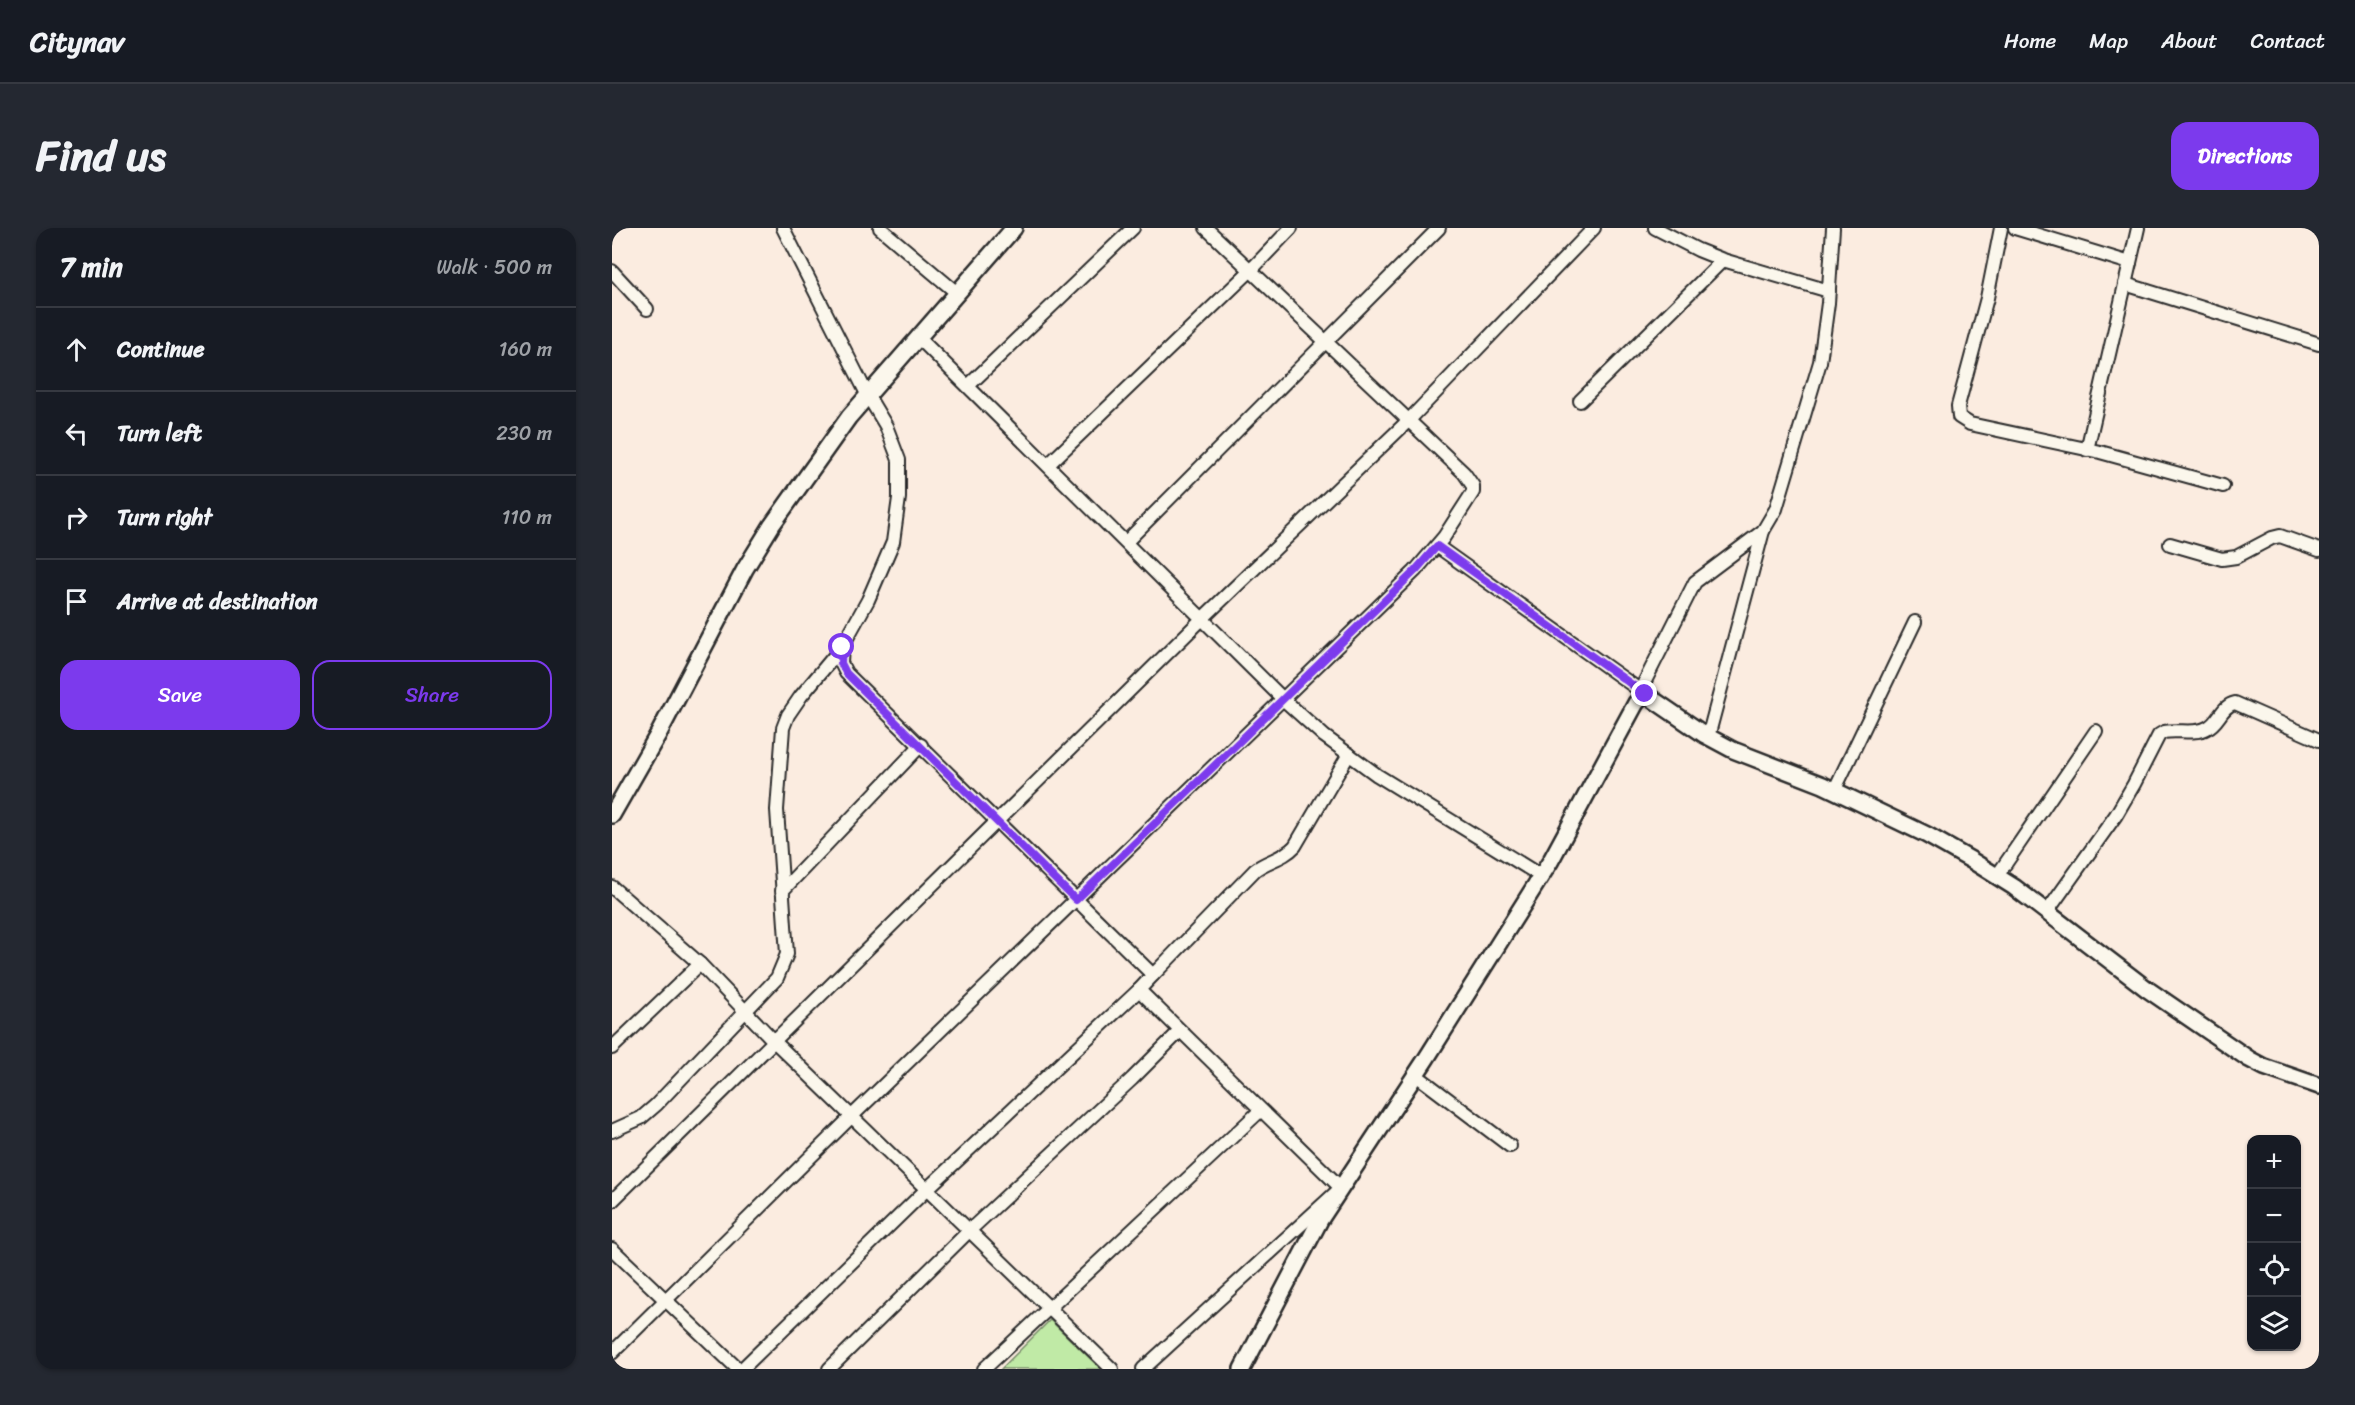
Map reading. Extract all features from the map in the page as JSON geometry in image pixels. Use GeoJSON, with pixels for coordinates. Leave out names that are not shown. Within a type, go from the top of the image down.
{"type":"FeatureCollection","features":[{"type":"Feature","properties":{"kind":"street"},"geometry":{"type":"LineString","coordinates":[[612,1131],[641,1118],[656,1105],[746,1012],[777,978],[783,967],[787,954],[777,810],[783,728],[788,715],[801,696],[842,647],[868,600],[893,542],[899,498],[899,460],[886,426],[868,396],[783,228]]}},
{"type":"Feature","properties":{"kind":"street"},"geometry":{"type":"LineString","coordinates":[[880,228],[957,293]]}},
{"type":"Feature","properties":{"kind":"street"},"geometry":{"type":"LineString","coordinates":[[612,815],[660,731],[745,570],[772,525],[824,451],[868,396],[1014,228]]}},
{"type":"Feature","properties":{"kind":"street"},"geometry":{"type":"LineString","coordinates":[[968,386],[1133,228]]}},
{"type":"Feature","properties":{"kind":"street"},"geometry":{"type":"LineString","coordinates":[[612,1353],[852,1116],[1415,571],[1437,546],[1466,506],[1473,492],[1473,486],[1464,473],[1206,228]]}},
{"type":"Feature","properties":{"kind":"street"},"geometry":{"type":"LineString","coordinates":[[1048,465],[1251,270],[1291,228]]}},
{"type":"Feature","properties":{"kind":"street"},"geometry":{"type":"LineString","coordinates":[[1126,542],[1327,343],[1439,228]]}},
{"type":"Feature","properties":{"kind":"street"},"geometry":{"type":"LineString","coordinates":[[612,1201],[1203,618],[1409,420],[1594,228]]}},
{"type":"Feature","properties":{"kind":"street"},"geometry":{"type":"LineString","coordinates":[[1654,228],[1723,260],[1828,291]]}},
{"type":"Feature","properties":{"kind":"street"},"geometry":{"type":"LineString","coordinates":[[1708,737],[1763,531],[1776,508],[1820,362],[1833,228]]}},
{"type":"Feature","properties":{"kind":"street"},"geometry":{"type":"LineString","coordinates":[[2001,228],[1987,298],[1958,406],[1959,417],[1970,424],[2086,450],[2223,486]]}},
{"type":"Feature","properties":{"kind":"street"},"geometry":{"type":"LineString","coordinates":[[2016,228],[2130,263]]}},
{"type":"Feature","properties":{"kind":"street"},"geometry":{"type":"LineString","coordinates":[[2086,450],[2138,228]]}},
{"type":"Feature","properties":{"kind":"street"},"geometry":{"type":"LineString","coordinates":[[1580,401],[1723,260]]}},
{"type":"Feature","properties":{"kind":"street"},"geometry":{"type":"LineString","coordinates":[[612,271],[648,309]]}},
{"type":"Feature","properties":{"kind":"street"},"geometry":{"type":"LineString","coordinates":[[2125,284],[2319,344]]}},
{"type":"Feature","properties":{"kind":"street"},"geometry":{"type":"LineString","coordinates":[[918,338],[1283,699],[1324,736],[1377,775],[1541,876]]}},
{"type":"Feature","properties":{"kind":"street"},"geometry":{"type":"LineString","coordinates":[[1242,1369],[1320,1220],[1416,1075],[1541,876],[1643,693],[1695,582],[1763,531]]}},
{"type":"Feature","properties":{"kind":"street"},"geometry":{"type":"LineString","coordinates":[[2170,544],[2222,559],[2229,559],[2280,536],[2319,550]]}},
{"type":"Feature","properties":{"kind":"street"},"geometry":{"type":"LineString","coordinates":[[1437,546],[1708,737],[1733,750],[1834,791],[1927,835],[1997,876],[2147,988],[2249,1059],[2264,1067],[2319,1086]]}},
{"type":"Feature","properties":{"kind":"street"},"geometry":{"type":"LineString","coordinates":[[1834,791],[1915,622]]}},
{"type":"Feature","properties":{"kind":"street"},"geometry":{"type":"LineString","coordinates":[[842,647],[841,663],[846,673],[1153,975]]}},
{"type":"Feature","properties":{"kind":"street"},"geometry":{"type":"LineString","coordinates":[[2047,912],[2115,815],[2159,735],[2169,731],[2206,729],[2214,723],[2226,706],[2235,703],[2317,738]]}},
{"type":"Feature","properties":{"kind":"street"},"geometry":{"type":"LineString","coordinates":[[1997,876],[2096,731]]}},
{"type":"Feature","properties":{"kind":"street"},"geometry":{"type":"LineString","coordinates":[[782,891],[921,745]]}},
{"type":"Feature","properties":{"kind":"street"},"geometry":{"type":"LineString","coordinates":[[742,1369],[928,1188],[1139,990],[1255,870],[1269,861],[1284,856],[1295,846],[1349,754]]}},
{"type":"Feature","properties":{"kind":"street"},"geometry":{"type":"LineString","coordinates":[[612,887],[700,964],[775,1042],[1112,1369]]}},
{"type":"Feature","properties":{"kind":"street"},"geometry":{"type":"LineString","coordinates":[[612,1048],[700,964]]}},
{"type":"Feature","properties":{"kind":"street"},"geometry":{"type":"LineString","coordinates":[[1139,990],[1341,1188]]}},
{"type":"Feature","properties":{"kind":"street"},"geometry":{"type":"LineString","coordinates":[[829,1369],[970,1230],[1089,1120],[1180,1031]]}},
{"type":"Feature","properties":{"kind":"street"},"geometry":{"type":"LineString","coordinates":[[1416,1075],[1510,1146]]}},
{"type":"Feature","properties":{"kind":"street"},"geometry":{"type":"LineString","coordinates":[[984,1369],[1262,1110]]}},
{"type":"Feature","properties":{"kind":"street"},"geometry":{"type":"LineString","coordinates":[[1143,1369],[1341,1188]]}},
{"type":"Feature","properties":{"kind":"street"},"geometry":{"type":"LineString","coordinates":[[612,1249],[738,1369]]}},
{"type":"Feature","properties":{"kind":"green space"},"geometry":{"type":"Polygon","coordinates":[[[1050,1320],[1101,1369],[1001,1369],[1050,1320]]]}},
{"type":"Feature","properties":{"kind":"route"},"geometry":{"type":"LineString","coordinates":[[842,647],[841,663],[846,673],[1076,900],[1415,571],[1437,546],[1645,694]]}}]}
